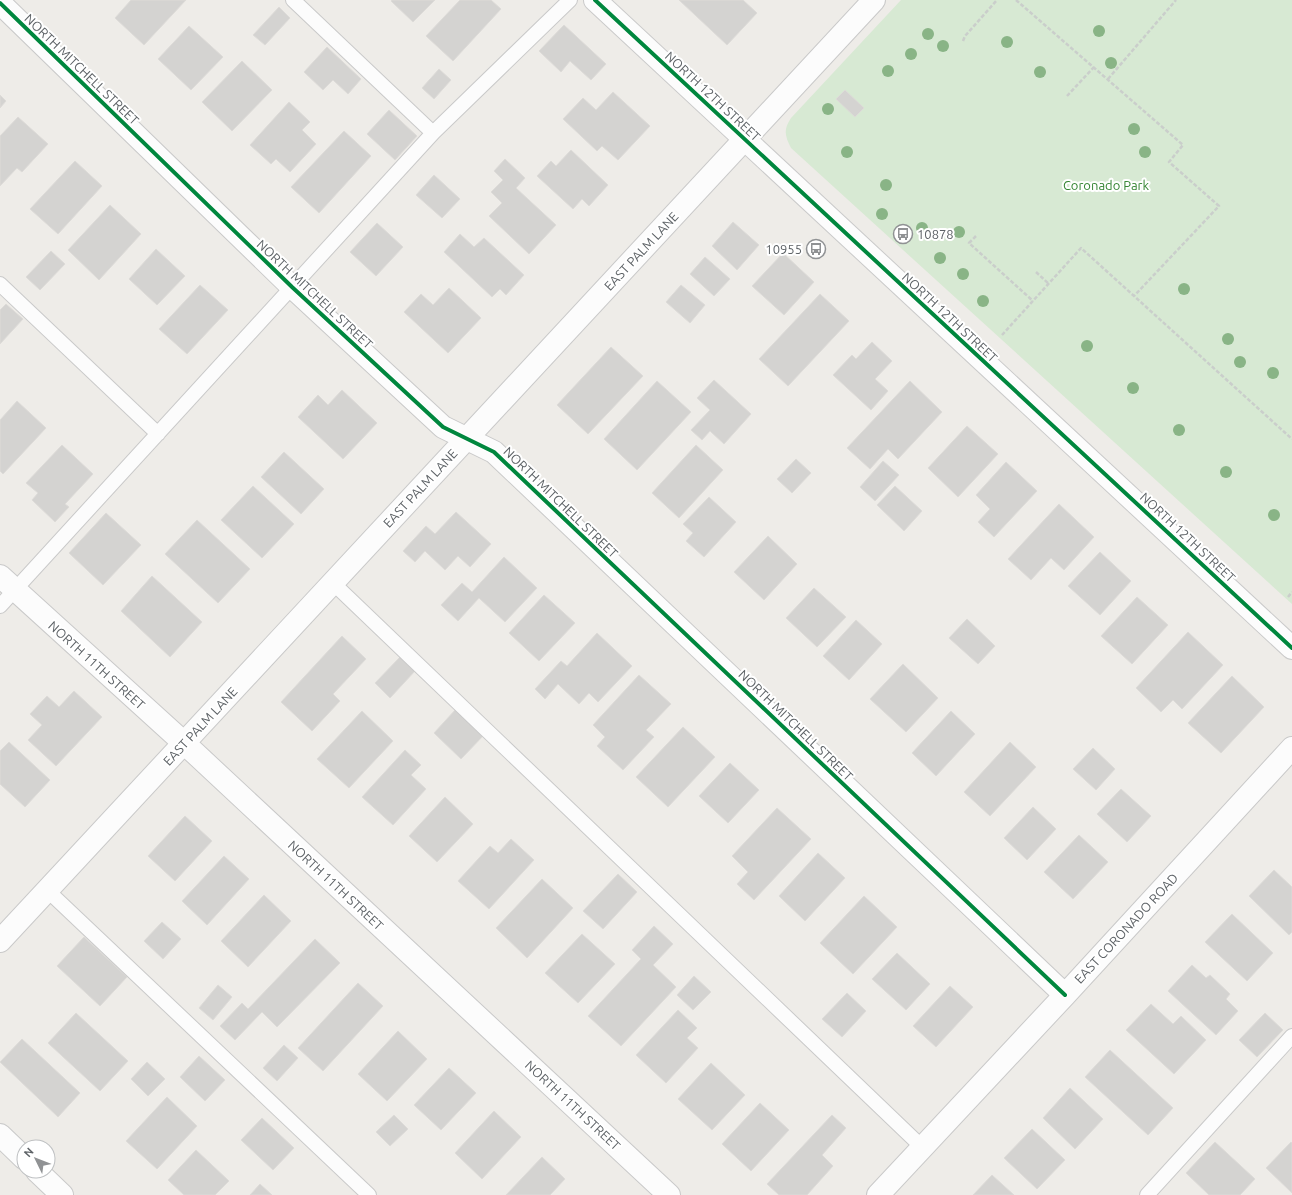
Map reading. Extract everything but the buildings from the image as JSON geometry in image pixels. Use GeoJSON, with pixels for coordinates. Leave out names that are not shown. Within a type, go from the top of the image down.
{"type":"FeatureCollection","features":[{"type":"Feature","properties":{"kind":"street","name":"NORTH 12TH STREET"},"geometry":{"type":"LineString","coordinates":[[595,0],[1292,648]]}},
{"type":"Feature","properties":{"kind":"street","name":"EAST PALM LANE"},"geometry":{"type":"LineString","coordinates":[[0,941],[874,0]]}},
{"type":"Feature","properties":{"kind":"street","name":"NORTH MITCHELL STREET"},"geometry":{"type":"LineString","coordinates":[[0,3],[292,287],[443,427],[494,452],[1064,995]]}},
{"type":"Feature","properties":{"kind":"street","name":"NORTH 11TH STREET"},"geometry":{"type":"LineString","coordinates":[[8,583],[184,743],[670,1195]]}},
{"type":"Feature","properties":{"kind":"street","name":"EAST CORONADO ROAD"},"geometry":{"type":"LineString","coordinates":[[878,1195],[1292,748]]}},
{"type":"Feature","properties":{"kind":"street"},"geometry":{"type":"LineString","coordinates":[[0,1135],[16,1150]]}},
{"type":"Feature","properties":{"kind":"street"},"geometry":{"type":"LineString","coordinates":[[45,1179],[62,1195]]}},
{"type":"Feature","properties":{"kind":"lane"},"geometry":{"type":"LineString","coordinates":[[293,0],[433,133]]}},
{"type":"Feature","properties":{"kind":"lane"},"geometry":{"type":"LineString","coordinates":[[0,606],[8,583],[158,434],[433,133],[570,0]]}},
{"type":"Feature","properties":{"kind":"lane"},"geometry":{"type":"LineString","coordinates":[[0,284],[158,434]]}},
{"type":"Feature","properties":{"kind":"lane"},"geometry":{"type":"LineString","coordinates":[[333,583],[922,1148]]}},
{"type":"Feature","properties":{"kind":"lane"},"geometry":{"type":"LineString","coordinates":[[47,890],[369,1195]]}},
{"type":"Feature","properties":{"kind":"lane"},"geometry":{"type":"LineString","coordinates":[[1147,1195],[1292,1036]]}},
{"type":"Feature","properties":{"kind":"path"},"geometry":{"type":"LineString","coordinates":[[963,41],[965,36],[996,0]]}},
{"type":"Feature","properties":{"kind":"path"},"geometry":{"type":"LineString","coordinates":[[1016,0],[1184,145],[1168,162],[1219,206],[1134,296]]}},
{"type":"Feature","properties":{"kind":"path"},"geometry":{"type":"LineString","coordinates":[[1108,79],[1176,0]]}},
{"type":"Feature","properties":{"kind":"path"},"geometry":{"type":"LineString","coordinates":[[1067,96],[1094,67]]}},
{"type":"Feature","properties":{"kind":"path"},"geometry":{"type":"LineString","coordinates":[[976,236],[969,243],[1033,301]]}},
{"type":"Feature","properties":{"kind":"path"},"geometry":{"type":"LineString","coordinates":[[1002,335],[1081,248],[1292,439]]}},
{"type":"Feature","properties":{"kind":"path"},"geometry":{"type":"LineString","coordinates":[[1036,272],[1049,284]]}},
{"type":"Feature","properties":{"kind":"path"},"geometry":{"type":"LineString","coordinates":[[1288,597],[1292,592]]}},
{"type":"Feature","properties":{"kind":"green space","name":"Coronado Park"},"geometry":{"type":"Polygon","coordinates":[[[901,0],[1292,0],[1292,604],[791,148],[787,140],[786,130],[791,118],[901,0]]]}},
{"type":"Feature","properties":{"kind":"cycle path"},"geometry":{"type":"LineString","coordinates":[[595,0],[1292,648]]}},
{"type":"Feature","properties":{"kind":"cycle path"},"geometry":{"type":"LineString","coordinates":[[0,3],[292,287],[443,427],[494,452],[1065,995]]}},
{"type":"Feature","properties":{"kind":"place","name":"10878"},"geometry":{"type":"Point","coordinates":[903,234]}},
{"type":"Feature","properties":{"kind":"place","name":"10955"},"geometry":{"type":"Point","coordinates":[816,249]}}]}
